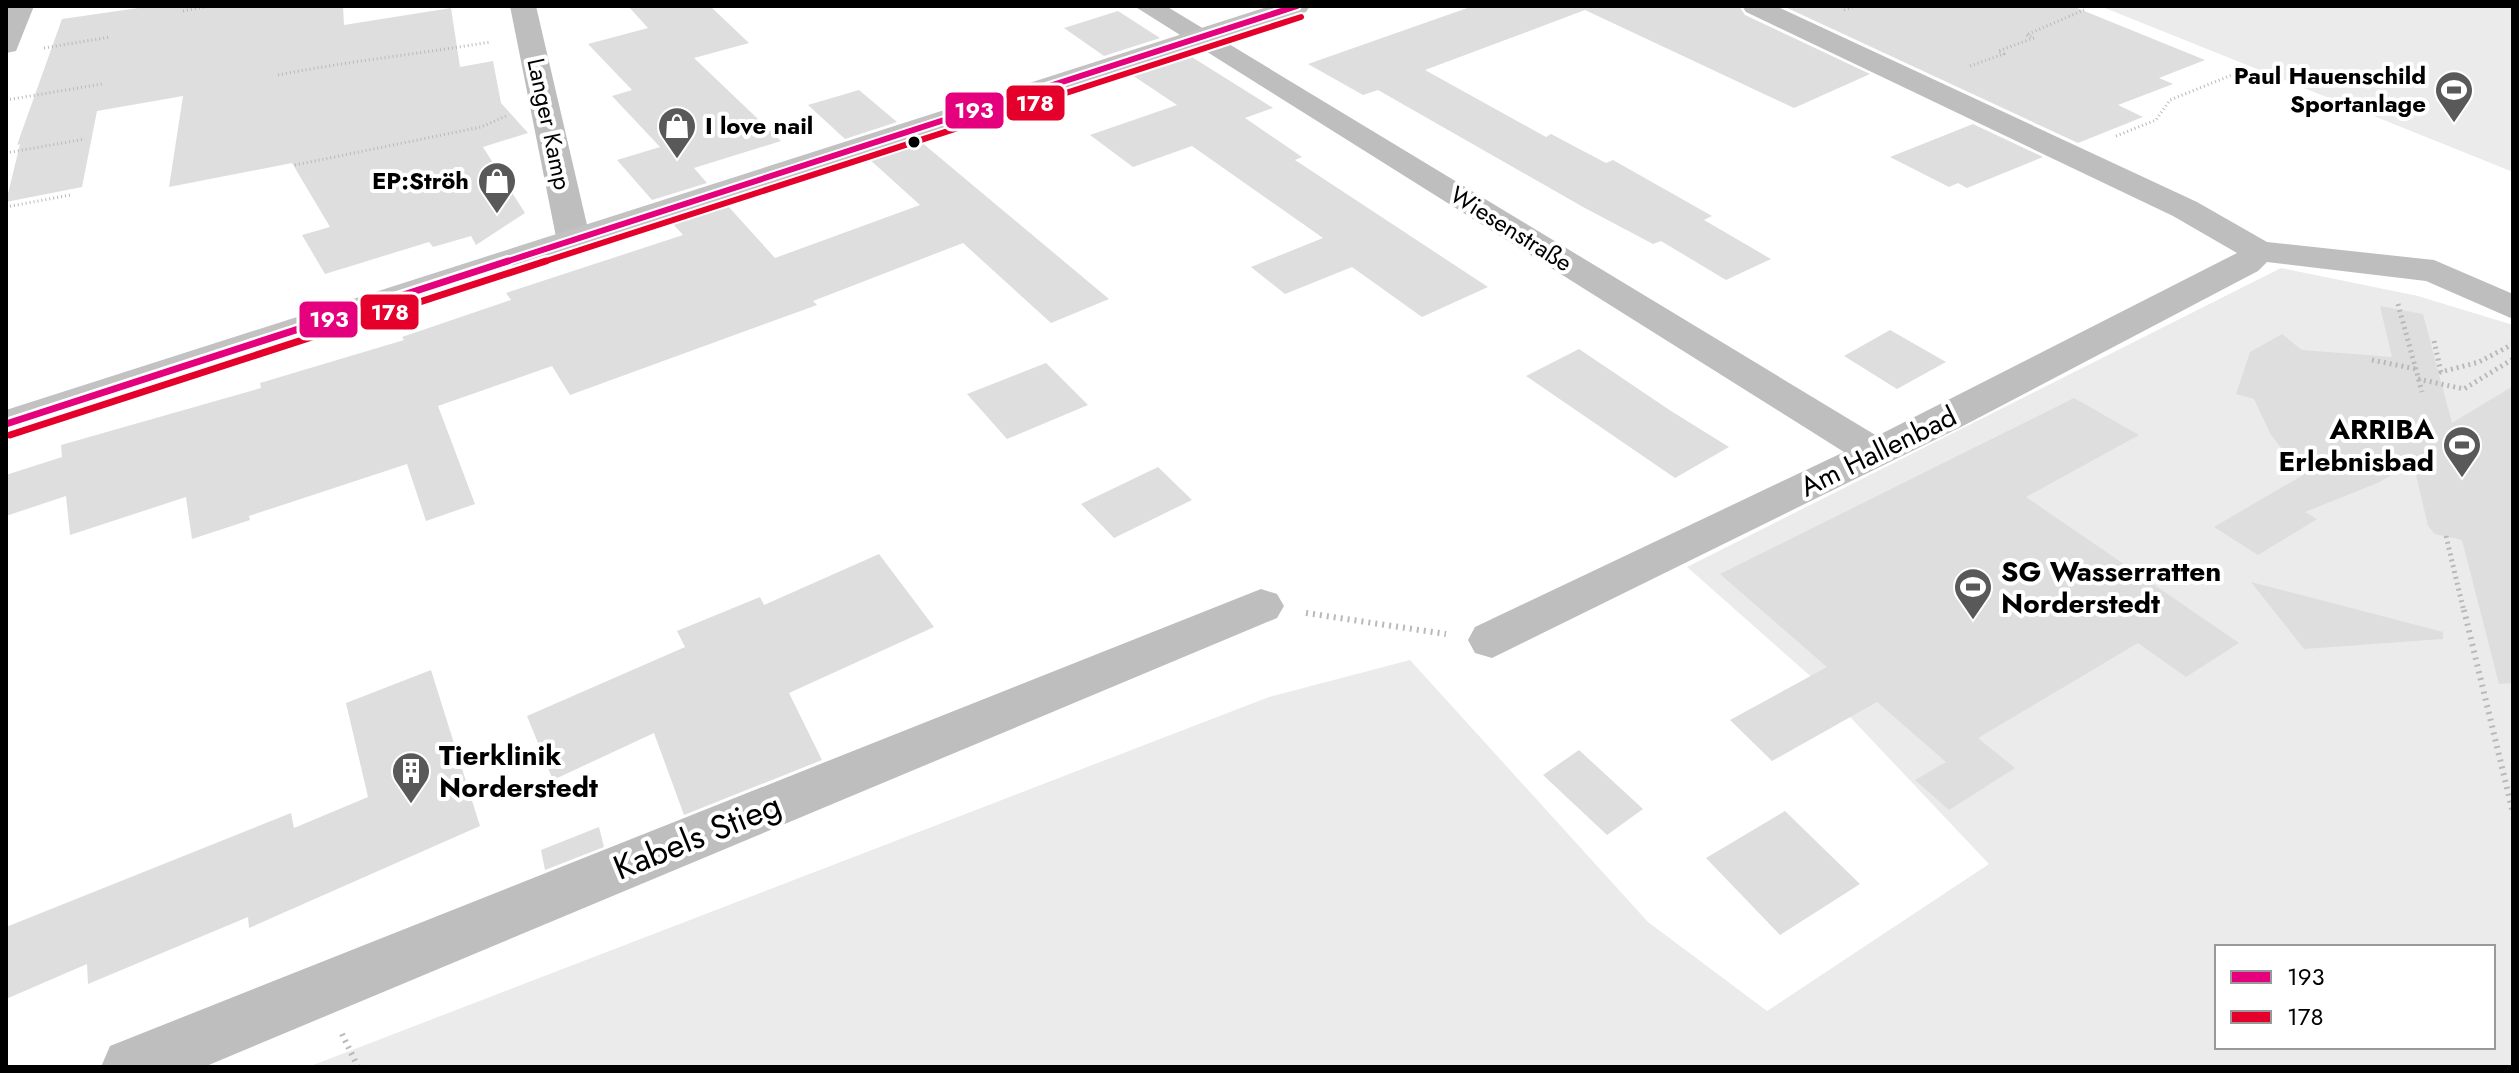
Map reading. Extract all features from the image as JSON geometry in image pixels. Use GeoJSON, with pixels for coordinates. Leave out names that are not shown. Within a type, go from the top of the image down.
{"type":"FeatureCollection","features":[{"type":"Feature","properties":{"kind":"main road"},"geometry":{"type":"LineString","coordinates":[[6,424],[1297,6]]}},
{"type":"Feature","properties":{"kind":"street"},"geometry":{"type":"LineString","coordinates":[[6,45],[21,6]]}},
{"type":"Feature","properties":{"kind":"street","name":"Langer Kamp"},"geometry":{"type":"LineString","coordinates":[[523,6],[574,242]]}},
{"type":"Feature","properties":{"kind":"street","name":"Wiesenstraße"},"geometry":{"type":"LineString","coordinates":[[1147,6],[1874,452]]}},
{"type":"Feature","properties":{"kind":"street"},"geometry":{"type":"LineString","coordinates":[[1755,6],[2200,216],[2258,251],[2434,271],[2513,308]]}},
{"type":"Feature","properties":{"kind":"street","name":"Am Hallenbad"},"geometry":{"type":"LineString","coordinates":[[1492,640],[2102,340],[2246,264],[2258,251]]}},
{"type":"Feature","properties":{"kind":"street","name":"Kabels Stieg"},"geometry":{"type":"LineString","coordinates":[[132,1067],[1261,606]]}},
{"type":"Feature","properties":{"kind":"path"},"geometry":{"type":"LineString","coordinates":[[183,11],[210,6]]}},
{"type":"Feature","properties":{"kind":"path"},"geometry":{"type":"LineString","coordinates":[[1920,84],[2004,54],[1998,51],[2034,38],[2026,35],[2064,22],[2058,19],[2084,10]]}},
{"type":"Feature","properties":{"kind":"path"},"geometry":{"type":"LineString","coordinates":[[36,49],[110,37]]}},
{"type":"Feature","properties":{"kind":"path"},"geometry":{"type":"LineString","coordinates":[[278,75],[483,42],[531,43]]}},
{"type":"Feature","properties":{"kind":"path"},"geometry":{"type":"LineString","coordinates":[[2071,155],[2156,120],[2170,100],[2237,73]]}},
{"type":"Feature","properties":{"kind":"path"},"geometry":{"type":"LineString","coordinates":[[6,100],[102,84]]}},
{"type":"Feature","properties":{"kind":"path"},"geometry":{"type":"LineString","coordinates":[[295,165],[481,127],[544,100]]}},
{"type":"Feature","properties":{"kind":"path"},"geometry":{"type":"LineString","coordinates":[[6,153],[85,139]]}},
{"type":"Feature","properties":{"kind":"path"},"geometry":{"type":"LineString","coordinates":[[6,207],[70,195]]}},
{"type":"Feature","properties":{"kind":"path"},"geometry":{"type":"LineString","coordinates":[[2375,265],[2401,310],[2422,392]]}},
{"type":"Feature","properties":{"kind":"path"},"geometry":{"type":"LineString","coordinates":[[2434,341],[2441,372],[2479,362],[2513,344]]}},
{"type":"Feature","properties":{"kind":"path"},"geometry":{"type":"LineString","coordinates":[[2418,379],[2464,389],[2513,359]]}},
{"type":"Feature","properties":{"kind":"path"},"geometry":{"type":"LineString","coordinates":[[2372,360],[2416,369]]}},
{"type":"Feature","properties":{"kind":"path"},"geometry":{"type":"LineString","coordinates":[[2446,536],[2513,813]]}},
{"type":"Feature","properties":{"kind":"path"},"geometry":{"type":"LineString","coordinates":[[1261,606],[1492,640]]}},
{"type":"Feature","properties":{"kind":"shaded area","name":"Paul Hauenschild Sportanlage"},"geometry":{"type":"Polygon","coordinates":[[[2100,6],[2513,6],[2513,172],[2100,6]]]}},
{"type":"Feature","properties":{"kind":"shaded area","name":"ARRIBA Erlebnisbad"},"geometry":{"type":"Polygon","coordinates":[[[2281,268],[2418,296],[2513,325],[2513,1067],[308,1067],[1269,697],[1410,660],[1648,922],[1767,1011],[1989,864],[1816,681],[1687,567],[2281,268]]]}},
{"type":"Feature","properties":{"kind":"building"},"geometry":{"type":"Polygon","coordinates":[[[152,6],[343,6],[344,25],[451,8],[460,67],[493,61],[501,103],[528,133],[483,147],[525,213],[476,245],[471,236],[433,247],[429,242],[325,274],[302,235],[330,227],[292,163],[169,187],[183,96],[97,111],[82,187],[6,202],[20,144],[17,145],[62,19],[152,6]]]}},
{"type":"Feature","properties":{"kind":"building"},"geometry":{"type":"Polygon","coordinates":[[[628,6],[710,6],[749,43],[694,58],[781,141],[694,168],[707,183],[652,200],[617,160],[660,147],[612,96],[632,90],[588,44],[648,28],[628,6]]]}},
{"type":"Feature","properties":{"kind":"building"},"geometry":{"type":"Polygon","coordinates":[[[1473,6],[1739,6],[1745,15],[1870,74],[1794,108],[1585,10],[1425,70],[1546,137],[1551,134],[1606,163],[1613,160],[1712,216],[1704,220],[1771,259],[1726,280],[1661,241],[1653,244],[1583,207],[1378,90],[1363,95],[1308,64],[1473,6]]]}},
{"type":"Feature","properties":{"kind":"building"},"geometry":{"type":"Polygon","coordinates":[[[1783,6],[2072,6],[2205,60],[2159,78],[2173,84],[2118,105],[2143,117],[2078,143],[1783,6]]]}},
{"type":"Feature","properties":{"kind":"building"},"geometry":{"type":"Polygon","coordinates":[[[1118,11],[1160,38],[1104,56],[1064,28],[1118,11]]]}},
{"type":"Feature","properties":{"kind":"building"},"geometry":{"type":"Polygon","coordinates":[[[1187,54],[1273,108],[1245,118],[1302,157],[1295,160],[1488,287],[1422,317],[1352,267],[1285,294],[1251,267],[1323,238],[1192,146],[1133,167],[1090,135],[1177,105],[1129,73],[1187,54]]]}},
{"type":"Feature","properties":{"kind":"building"},"geometry":{"type":"Polygon","coordinates":[[[859,90],[897,122],[845,139],[808,105],[859,90]]]}},
{"type":"Feature","properties":{"kind":"building"},"geometry":{"type":"Polygon","coordinates":[[[1973,124],[2043,157],[1967,188],[1958,183],[1949,187],[1890,157],[1973,124]]]}},
{"type":"Feature","properties":{"kind":"building"},"geometry":{"type":"Polygon","coordinates":[[[920,141],[1109,299],[1051,323],[963,243],[813,301],[817,305],[570,395],[552,366],[438,406],[475,504],[426,521],[407,464],[249,516],[250,520],[192,539],[186,497],[70,535],[66,496],[6,516],[6,475],[62,457],[61,445],[261,388],[260,383],[404,340],[402,337],[511,300],[506,293],[683,235],[672,223],[727,205],[775,258],[920,205],[868,158],[920,141]]]}},
{"type":"Feature","properties":{"kind":"building","name":"ARRIBA Erlebnisbad"},"geometry":{"type":"Polygon","coordinates":[[[2380,306],[2423,314],[2452,423],[2513,386],[2513,683],[2499,684],[2462,540],[2435,534],[2428,526],[2413,462],[2380,482],[2305,512],[2317,519],[2258,555],[2214,527],[2303,475],[2271,435],[2254,399],[2236,394],[2250,352],[2282,334],[2302,350],[2392,357],[2380,306]]]}},
{"type":"Feature","properties":{"kind":"building"},"geometry":{"type":"Polygon","coordinates":[[[1890,330],[1946,362],[1897,389],[1844,356],[1890,330]]]}},
{"type":"Feature","properties":{"kind":"building"},"geometry":{"type":"Polygon","coordinates":[[[1579,349],[1729,447],[1675,478],[1526,376],[1579,349]]]}},
{"type":"Feature","properties":{"kind":"building"},"geometry":{"type":"Polygon","coordinates":[[[1046,363],[1088,405],[1007,439],[967,394],[1046,363]]]}},
{"type":"Feature","properties":{"kind":"building"},"geometry":{"type":"Polygon","coordinates":[[[2074,398],[2139,435],[2026,497],[2239,643],[2186,677],[2138,643],[1978,738],[2015,768],[1949,810],[1915,780],[1946,762],[1877,702],[1772,761],[1730,720],[1827,667],[1720,574],[2074,398]]]}},
{"type":"Feature","properties":{"kind":"building"},"geometry":{"type":"Polygon","coordinates":[[[1158,467],[1192,500],[1114,538],[1081,504],[1158,467]]]}},
{"type":"Feature","properties":{"kind":"building"},"geometry":{"type":"Polygon","coordinates":[[[879,554],[934,627],[789,693],[822,760],[684,815],[654,733],[553,780],[527,716],[685,647],[677,631],[760,597],[764,605],[879,554]]]}},
{"type":"Feature","properties":{"kind":"building"},"geometry":{"type":"Polygon","coordinates":[[[2251,582],[2443,632],[2443,639],[2304,649],[2251,582]]]}},
{"type":"Feature","properties":{"kind":"building"},"geometry":{"type":"Polygon","coordinates":[[[431,670],[480,826],[249,928],[248,917],[88,984],[87,964],[6,999],[6,927],[291,813],[294,828],[368,797],[346,703],[431,670]]]}},
{"type":"Feature","properties":{"kind":"building"},"geometry":{"type":"Polygon","coordinates":[[[1579,750],[1643,809],[1607,835],[1543,775],[1579,750]]]}},
{"type":"Feature","properties":{"kind":"building"},"geometry":{"type":"Polygon","coordinates":[[[1785,811],[1860,884],[1780,935],[1706,858],[1785,811]]]}},
{"type":"Feature","properties":{"kind":"building"},"geometry":{"type":"Polygon","coordinates":[[[599,827],[604,847],[545,870],[541,850],[599,827]]]}},
{"type":"Feature","properties":{"kind":"transit line","name":"193"},"geometry":{"type":"LineString","coordinates":[[6,424],[1297,6]]}},
{"type":"Feature","properties":{"kind":"transit line","name":"178"},"geometry":{"type":"LineString","coordinates":[[10,435],[1301,17]]}},
{"type":"Feature","properties":{"kind":"place","name":"Paul Hauenschild Sportanlage"},"geometry":{"type":"Point","coordinates":[2454,124]}},
{"type":"Feature","properties":{"kind":"place","name":"I love nail"},"geometry":{"type":"Point","coordinates":[677,160]}},
{"type":"Feature","properties":{"kind":"place","name":"EP:Ströh"},"geometry":{"type":"Point","coordinates":[497,215]}},
{"type":"Feature","properties":{"kind":"place","name":"ARRIBA Erlebnisbad"},"geometry":{"type":"Point","coordinates":[2462,479]}},
{"type":"Feature","properties":{"kind":"place","name":"SG Wasserratten Norderstedt"},"geometry":{"type":"Point","coordinates":[1973,621]}},
{"type":"Feature","properties":{"kind":"place","name":"Tierklinik Norderstedt"},"geometry":{"type":"Point","coordinates":[411,805]}}]}
